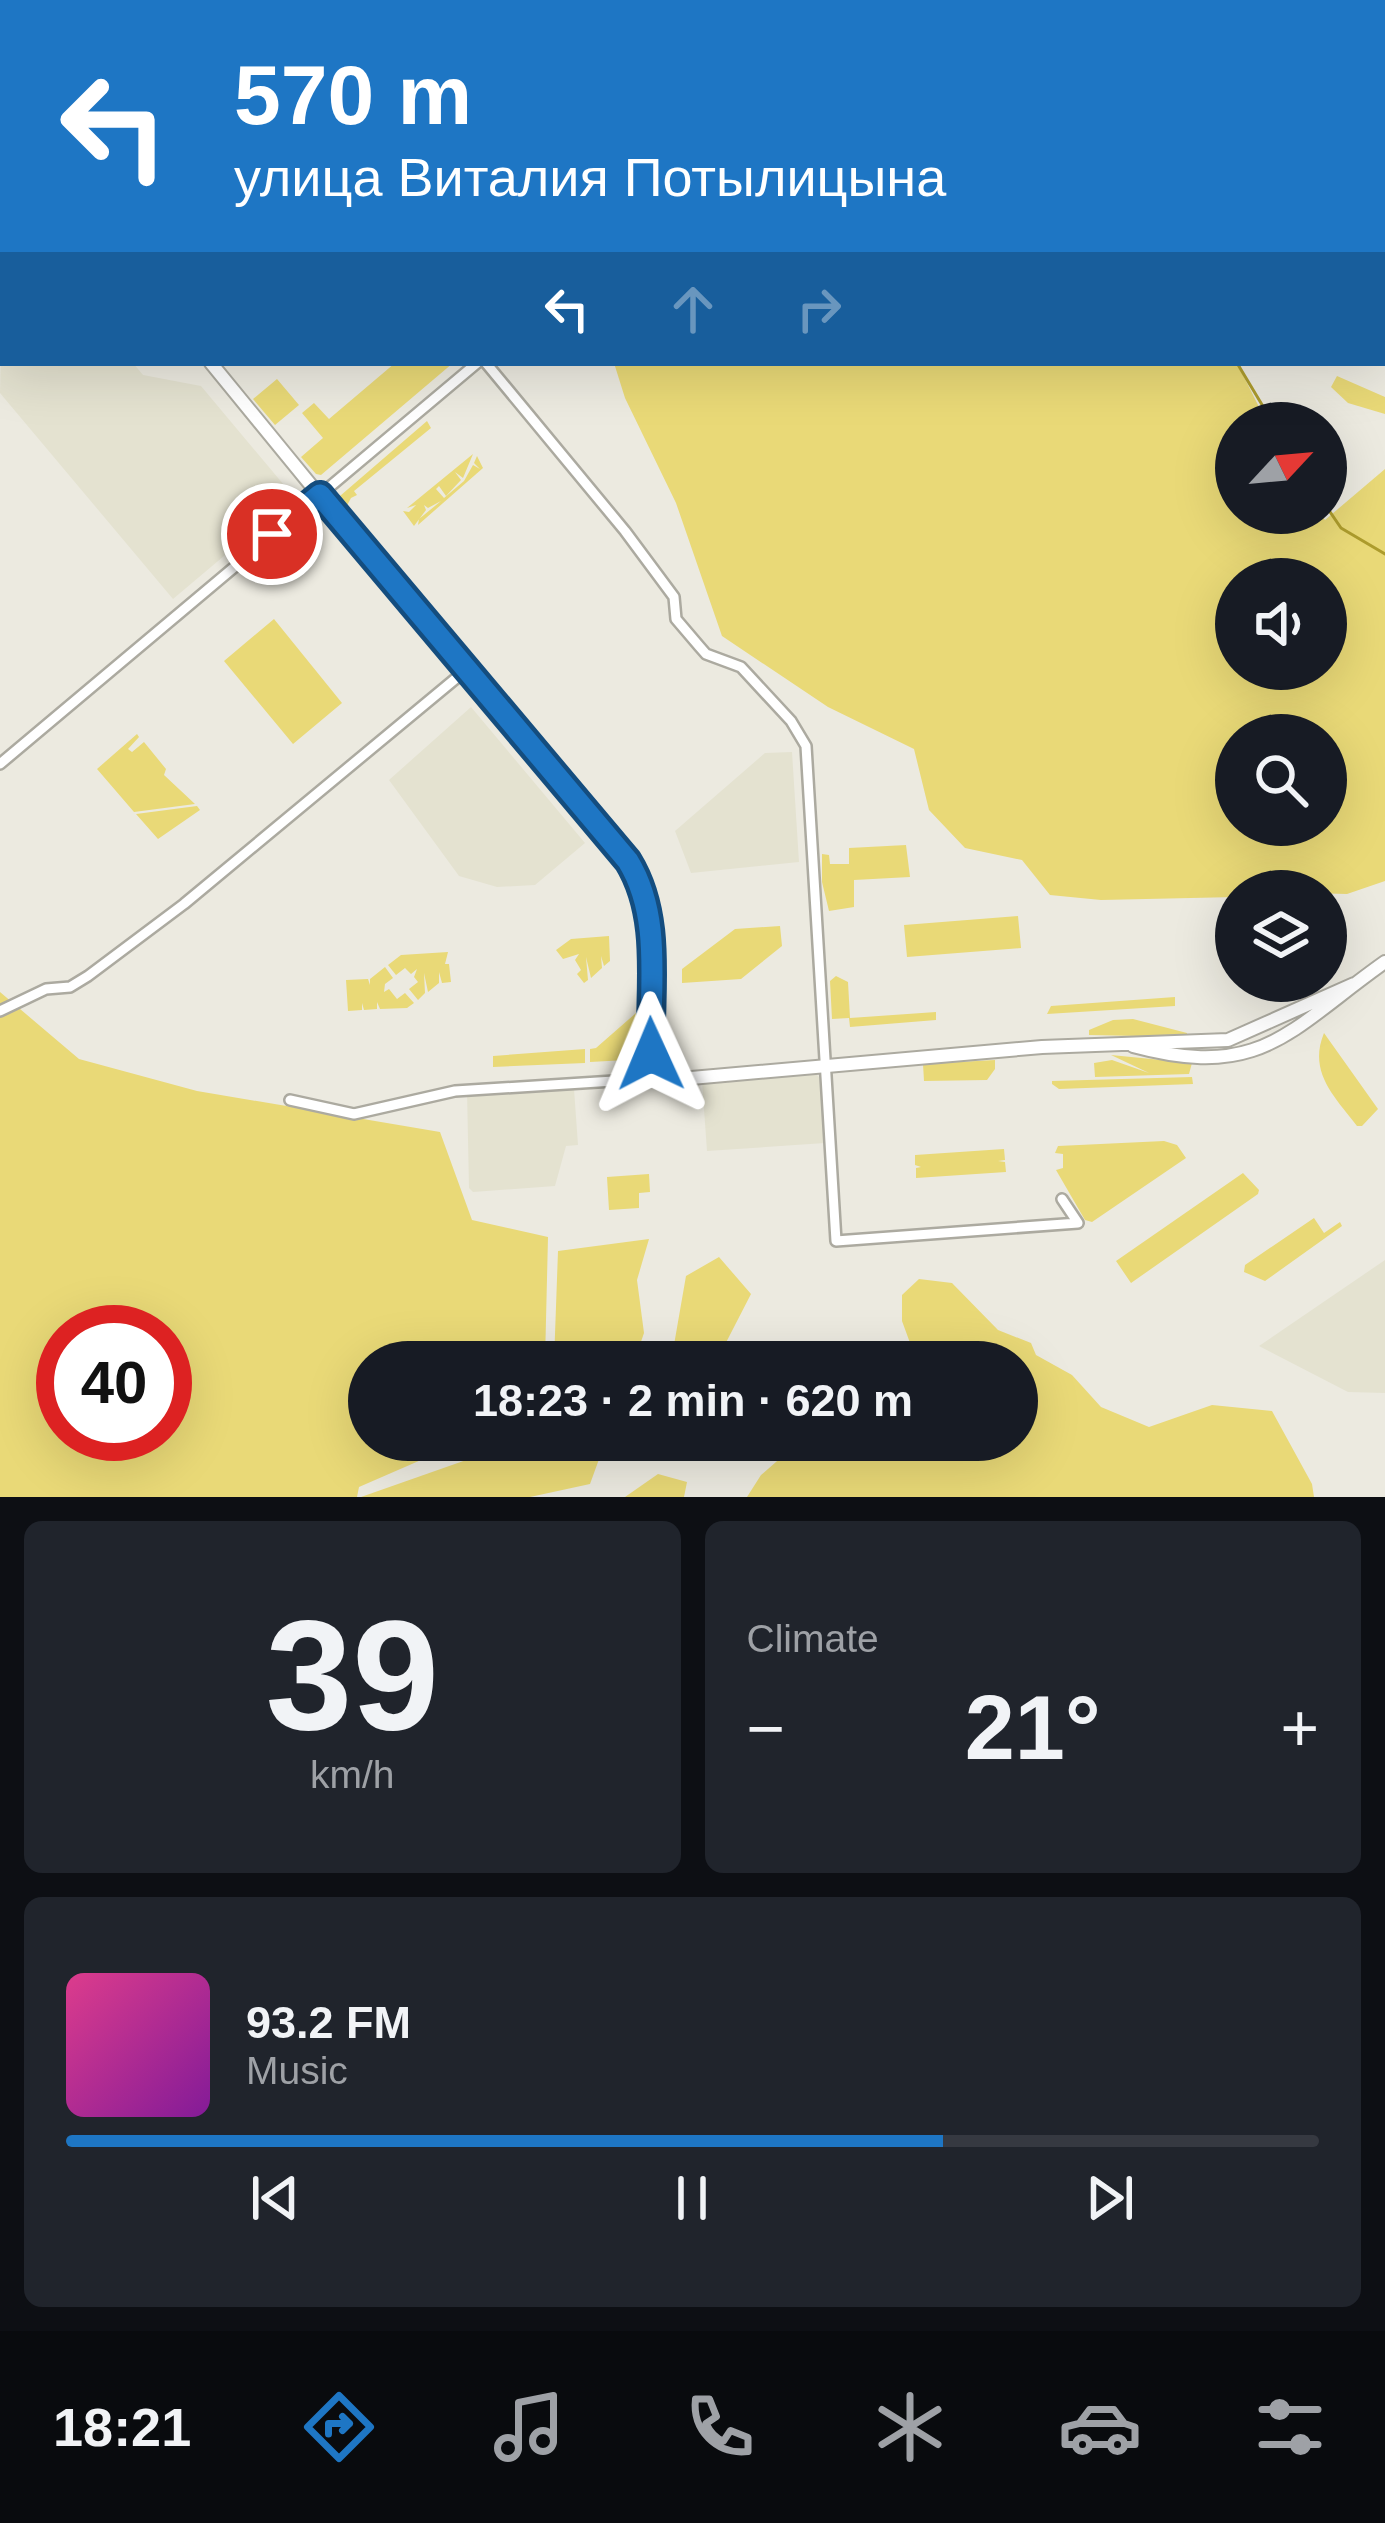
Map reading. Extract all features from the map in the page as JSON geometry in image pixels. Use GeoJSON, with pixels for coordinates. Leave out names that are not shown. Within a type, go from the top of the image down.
{"type":"FeatureCollection","features":[{"type":"Feature","properties":{"kind":"street"},"geometry":{"type":"LineString","coordinates":[[214,366],[628,861],[643,885],[652,966],[651,1054],[662,1075]]}},
{"type":"Feature","properties":{"kind":"street"},"geometry":{"type":"LineString","coordinates":[[0,764],[473,366]]}},
{"type":"Feature","properties":{"kind":"street"},"geometry":{"type":"LineString","coordinates":[[488,366],[660,578],[674,597],[676,619],[706,653],[741,667],[791,721],[806,746],[836,1241],[1058,1222]]}},
{"type":"Feature","properties":{"kind":"street"},"geometry":{"type":"LineString","coordinates":[[0,1011],[88,976],[184,904],[466,670]]}},
{"type":"Feature","properties":{"kind":"street"},"geometry":{"type":"LineString","coordinates":[[1126,1044],[1164,1054],[1221,1058],[1276,1042],[1385,962]]}},
{"type":"Feature","properties":{"kind":"street"},"geometry":{"type":"LineString","coordinates":[[290,1100],[354,1114],[455,1090],[662,1075],[697,1078],[825,1064],[1228,1040],[1354,984]]}},
{"type":"Feature","properties":{"kind":"shaded area"},"geometry":{"type":"Polygon","coordinates":[[[1,366],[136,366],[143,375],[201,386],[294,497],[173,599],[0,393],[1,366]]]}},
{"type":"Feature","properties":{"kind":"shaded area"},"geometry":{"type":"Polygon","coordinates":[[[391,366],[449,366],[321,475],[301,457],[323,438],[302,413],[314,403],[329,419],[391,366]]]}},
{"type":"Feature","properties":{"kind":"shaded area"},"geometry":{"type":"Polygon","coordinates":[[[615,366],[1238,366],[1256,402],[1215,402],[1215,534],[1347,534],[1347,501],[1385,469],[1385,881],[1347,894],[1347,870],[1215,870],[1215,897],[1101,900],[1050,895],[1022,860],[965,848],[929,810],[914,749],[828,707],[722,636],[676,503],[625,398],[615,366]]]}},
{"type":"Feature","properties":{"kind":"shaded area"},"geometry":{"type":"Polygon","coordinates":[[[1337,376],[1385,397],[1385,414],[1348,403],[1331,387],[1337,376]]]}},
{"type":"Feature","properties":{"kind":"shaded area"},"geometry":{"type":"Polygon","coordinates":[[[277,379],[299,405],[275,425],[253,399],[277,379]]]}},
{"type":"Feature","properties":{"kind":"shaded area"},"geometry":{"type":"Polygon","coordinates":[[[427,421],[431,428],[354,491],[357,495],[342,515],[333,502],[427,421]]]}},
{"type":"Feature","properties":{"kind":"shaded area"},"geometry":{"type":"Polygon","coordinates":[[[473,454],[463,478],[455,472],[461,480],[446,496],[439,486],[436,489],[444,498],[464,481],[473,465],[480,469],[474,463],[477,456],[483,468],[418,525],[419,519],[414,526],[403,511],[409,512],[416,505],[407,508],[473,454]]]}},
{"type":"Feature","properties":{"kind":"shaded area"},"geometry":{"type":"Polygon","coordinates":[[[274,619],[342,703],[293,744],[224,661],[274,619]]]}},
{"type":"Feature","properties":{"kind":"shaded area"},"geometry":{"type":"Polygon","coordinates":[[[471,707],[585,843],[535,885],[497,887],[459,876],[389,780],[471,707]]]}},
{"type":"Feature","properties":{"kind":"shaded area"},"geometry":{"type":"Polygon","coordinates":[[[137,734],[128,749],[132,752],[144,742],[166,769],[164,775],[195,804],[134,812],[97,769],[137,734]]]}},
{"type":"Feature","properties":{"kind":"shaded area"},"geometry":{"type":"Polygon","coordinates":[[[792,752],[799,862],[691,873],[675,831],[765,753],[792,752]]]}},
{"type":"Feature","properties":{"kind":"shaded area"},"geometry":{"type":"Polygon","coordinates":[[[197,806],[200,810],[158,839],[136,814],[197,806]]]}},
{"type":"Feature","properties":{"kind":"shaded area"},"geometry":{"type":"Polygon","coordinates":[[[906,845],[910,877],[854,880],[854,907],[829,911],[822,854],[829,855],[830,864],[849,864],[849,848],[906,845]]]}},
{"type":"Feature","properties":{"kind":"shaded area"},"geometry":{"type":"Polygon","coordinates":[[[1018,916],[1021,948],[907,957],[904,925],[1018,916]]]}},
{"type":"Feature","properties":{"kind":"shaded area"},"geometry":{"type":"Polygon","coordinates":[[[780,926],[782,946],[741,979],[682,983],[682,969],[735,929],[780,926]]]}},
{"type":"Feature","properties":{"kind":"shaded area"},"geometry":{"type":"Polygon","coordinates":[[[609,936],[610,961],[604,966],[601,956],[602,968],[591,978],[586,957],[588,980],[584,983],[577,974],[579,954],[563,959],[556,950],[571,939],[609,936]]]}},
{"type":"Feature","properties":{"kind":"shaded area"},"geometry":{"type":"Polygon","coordinates":[[[448,952],[445,964],[449,964],[451,982],[442,983],[439,972],[439,983],[428,992],[424,973],[425,993],[418,1000],[409,989],[418,982],[414,977],[417,969],[411,974],[405,968],[396,975],[388,965],[401,955],[448,952]]]}},
{"type":"Feature","properties":{"kind":"shaded area"},"geometry":{"type":"Polygon","coordinates":[[[385,967],[393,978],[384,992],[389,989],[397,999],[405,993],[414,1003],[407,1008],[380,1009],[377,1002],[377,1009],[364,1010],[362,1003],[362,1010],[348,1011],[346,980],[368,979],[370,985],[370,979],[385,967]]]}},
{"type":"Feature","properties":{"kind":"shaded area"},"geometry":{"type":"Polygon","coordinates":[[[836,976],[848,982],[850,1018],[936,1012],[936,1020],[850,1027],[849,1018],[832,1019],[830,981],[836,976]]]}},
{"type":"Feature","properties":{"kind":"shaded area"},"geometry":{"type":"Polygon","coordinates":[[[0,992],[79,1059],[197,1091],[440,1132],[472,1220],[548,1237],[546,1341],[348,1341],[348,1461],[419,1461],[359,1487],[357,1497],[0,1497],[0,992]]]}},
{"type":"Feature","properties":{"kind":"shaded area"},"geometry":{"type":"Polygon","coordinates":[[[1175,997],[1175,1006],[1047,1014],[1051,1006],[1175,997]]]}},
{"type":"Feature","properties":{"kind":"shaded area"},"geometry":{"type":"Polygon","coordinates":[[[642,1013],[645,1059],[590,1062],[590,1049],[642,1013]]]}},
{"type":"Feature","properties":{"kind":"shaded area"},"geometry":{"type":"Polygon","coordinates":[[[1133,1019],[1187,1033],[1187,1037],[1089,1035],[1089,1030],[1113,1020],[1133,1019]]]}},
{"type":"Feature","properties":{"kind":"shaded area"},"geometry":{"type":"Polygon","coordinates":[[[1324,1033],[1378,1109],[1362,1126],[1340,1104],[1321,1072],[1324,1033]]]}},
{"type":"Feature","properties":{"kind":"shaded area"},"geometry":{"type":"Polygon","coordinates":[[[585,1049],[585,1063],[493,1067],[493,1056],[585,1049]]]}},
{"type":"Feature","properties":{"kind":"shaded area"},"geometry":{"type":"Polygon","coordinates":[[[1111,1055],[1192,1063],[1189,1074],[1095,1077],[1094,1063],[1112,1060],[1149,1073],[1111,1055]]]}},
{"type":"Feature","properties":{"kind":"shaded area"},"geometry":{"type":"Polygon","coordinates":[[[995,1060],[987,1080],[924,1081],[923,1064],[995,1060]]]}},
{"type":"Feature","properties":{"kind":"shaded area"},"geometry":{"type":"Polygon","coordinates":[[[813,1071],[820,1078],[825,1143],[707,1151],[702,1081],[813,1071]]]}},
{"type":"Feature","properties":{"kind":"shaded area"},"geometry":{"type":"Polygon","coordinates":[[[1192,1077],[1193,1084],[1059,1089],[1052,1084],[1052,1081],[1192,1077]]]}},
{"type":"Feature","properties":{"kind":"shaded area"},"geometry":{"type":"Polygon","coordinates":[[[559,1084],[565,1090],[574,1089],[578,1145],[566,1146],[555,1186],[473,1192],[469,1188],[467,1091],[559,1084]]]}},
{"type":"Feature","properties":{"kind":"shaded area"},"geometry":{"type":"Polygon","coordinates":[[[1164,1141],[1177,1145],[1186,1158],[1092,1222],[1085,1220],[1056,1170],[1063,1168],[1063,1154],[1055,1153],[1058,1146],[1164,1141]]]}},
{"type":"Feature","properties":{"kind":"shaded area"},"geometry":{"type":"Polygon","coordinates":[[[1004,1149],[1005,1160],[998,1161],[1005,1162],[1006,1172],[916,1178],[916,1168],[921,1167],[915,1165],[915,1155],[1004,1149]]]}},
{"type":"Feature","properties":{"kind":"shaded area"},"geometry":{"type":"Polygon","coordinates":[[[1243,1173],[1258,1194],[1131,1283],[1116,1261],[1243,1173]]]}},
{"type":"Feature","properties":{"kind":"shaded area"},"geometry":{"type":"Polygon","coordinates":[[[649,1174],[650,1192],[639,1193],[639,1208],[609,1210],[607,1177],[649,1174]]]}},
{"type":"Feature","properties":{"kind":"shaded area"},"geometry":{"type":"Polygon","coordinates":[[[1314,1218],[1324,1233],[1340,1222],[1342,1226],[1265,1281],[1244,1272],[1245,1265],[1314,1218]]]}},
{"type":"Feature","properties":{"kind":"shaded area"},"geometry":{"type":"Polygon","coordinates":[[[649,1239],[637,1280],[641,1341],[555,1341],[558,1251],[649,1239]]]}},
{"type":"Feature","properties":{"kind":"shaded area"},"geometry":{"type":"Polygon","coordinates":[[[719,1257],[751,1294],[727,1341],[675,1341],[686,1276],[719,1257]]]}},
{"type":"Feature","properties":{"kind":"shaded area"},"geometry":{"type":"Polygon","coordinates":[[[1385,1260],[1385,1393],[1348,1392],[1259,1346],[1385,1260]]]}},
{"type":"Feature","properties":{"kind":"shaded area"},"geometry":{"type":"Polygon","coordinates":[[[919,1279],[952,1283],[998,1330],[1026,1341],[909,1341],[902,1321],[902,1295],[919,1279]]]}},
{"type":"Feature","properties":{"kind":"shaded area"},"geometry":{"type":"Polygon","coordinates":[[[1038,1356],[1072,1375],[1101,1407],[1149,1427],[1212,1405],[1272,1411],[1312,1484],[1314,1497],[747,1497],[777,1461],[1038,1461],[1038,1356]]]}},
{"type":"Feature","properties":{"kind":"shaded area"},"geometry":{"type":"Polygon","coordinates":[[[463,1461],[598,1461],[590,1484],[530,1497],[361,1497],[463,1461]]]}},
{"type":"Feature","properties":{"kind":"shaded area"},"geometry":{"type":"Polygon","coordinates":[[[658,1474],[687,1482],[684,1497],[625,1497],[658,1474]]]}},
{"type":"Feature","properties":{"kind":"waterway"},"geometry":{"type":"LineString","coordinates":[[1239,366],[1260,402]]}},
{"type":"Feature","properties":{"kind":"waterway"},"geometry":{"type":"LineString","coordinates":[[1347,532],[1385,554]]}},
{"type":"Feature","properties":{"kind":"route"},"geometry":{"type":"LineString","coordinates":[[272,534],[320,495],[628,861],[647,898],[651,1054]]}}]}
